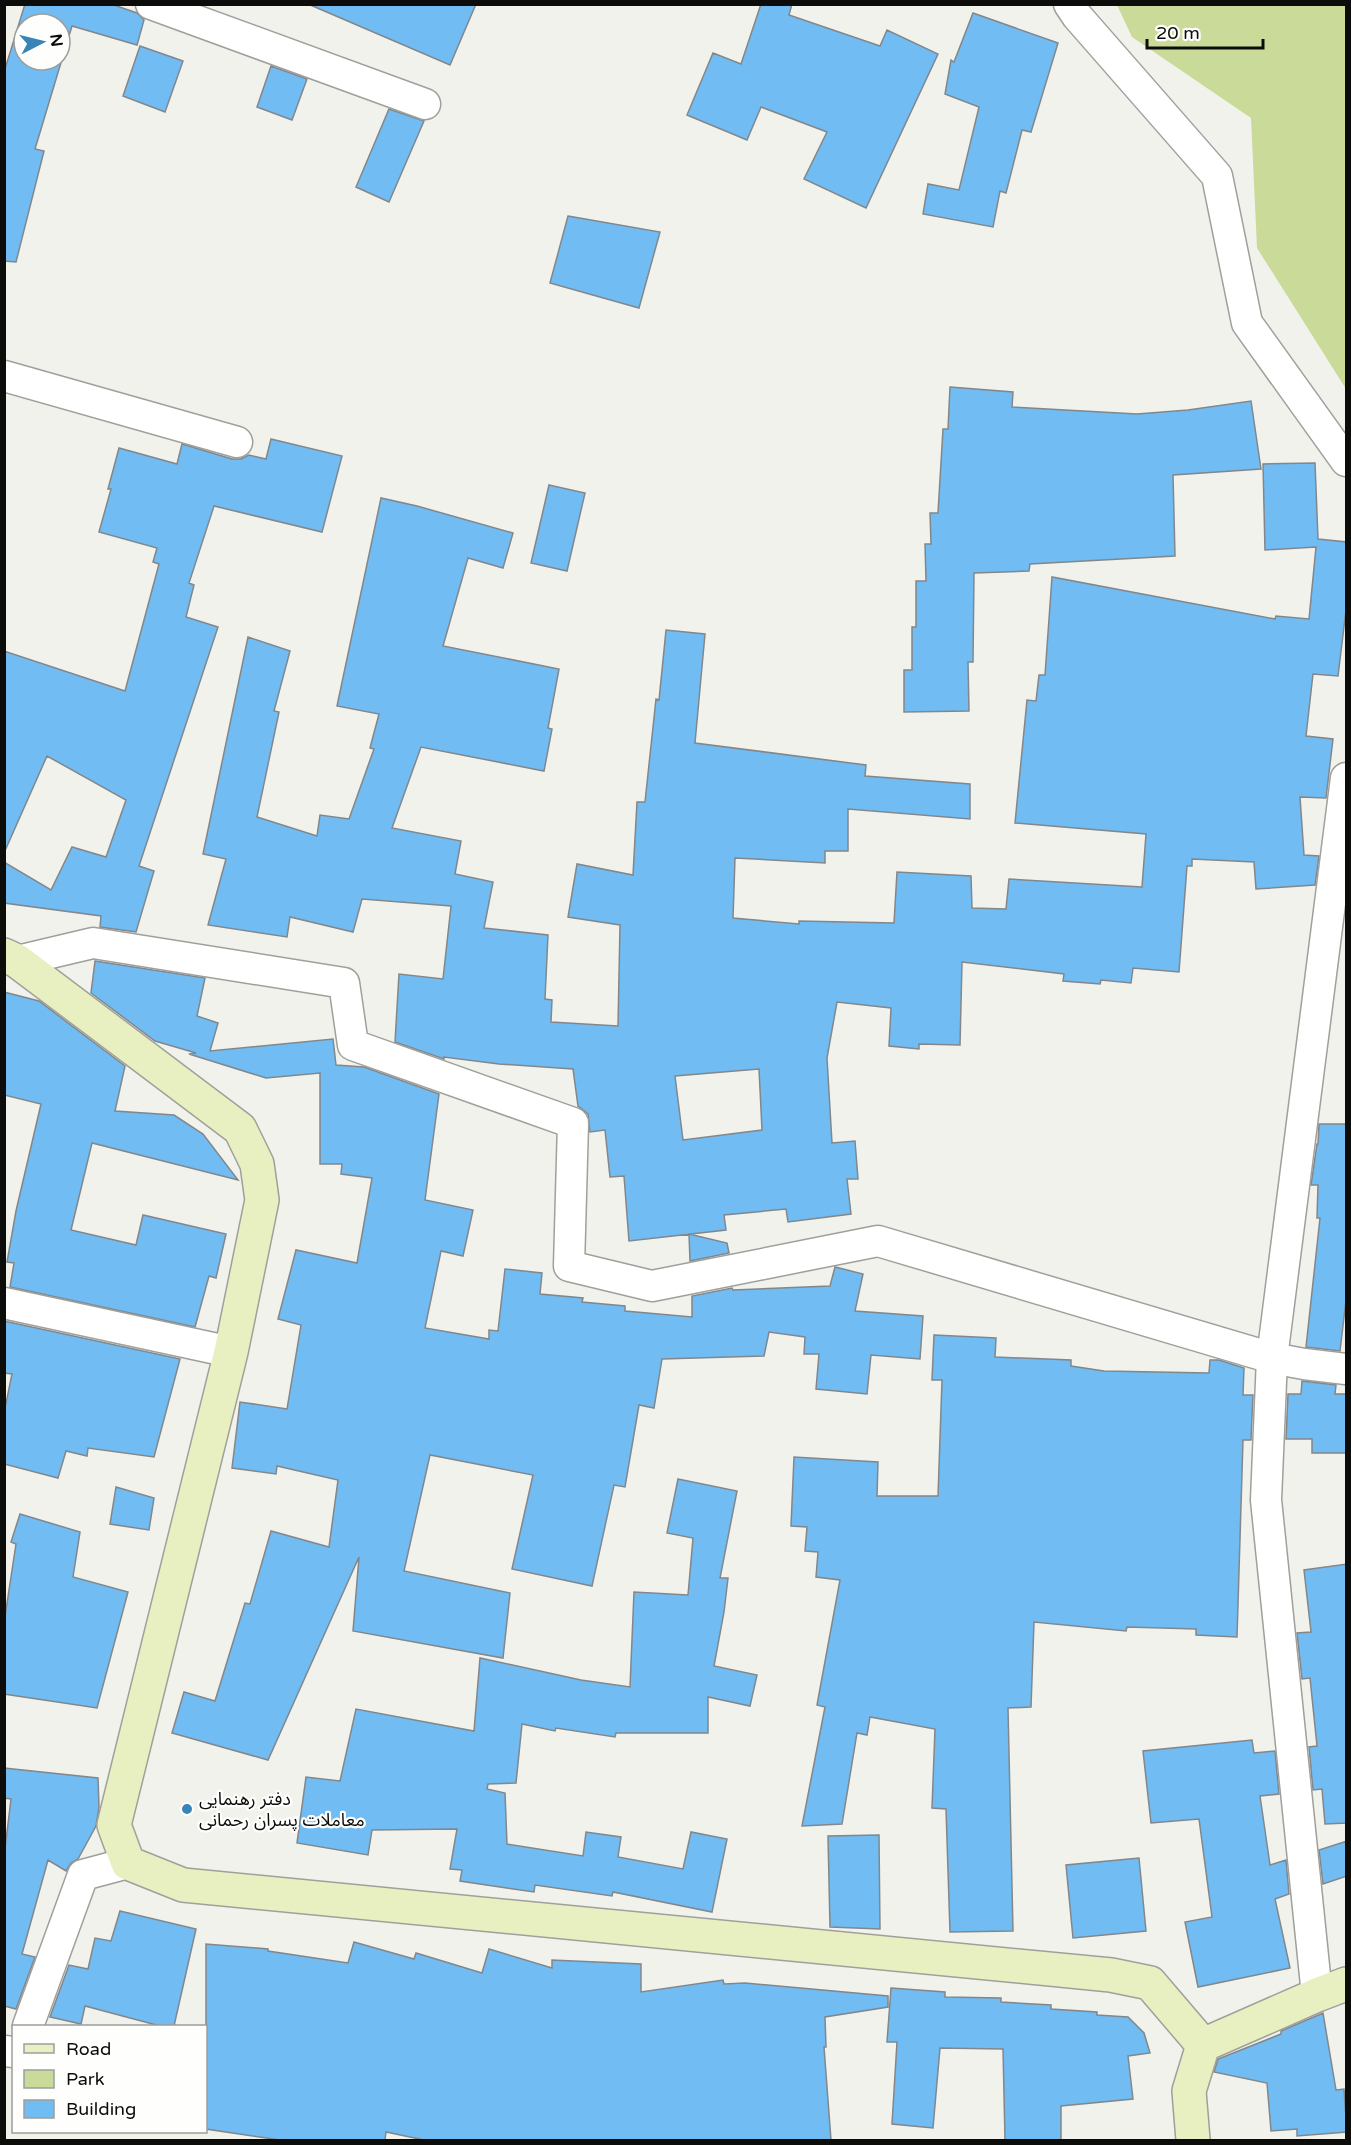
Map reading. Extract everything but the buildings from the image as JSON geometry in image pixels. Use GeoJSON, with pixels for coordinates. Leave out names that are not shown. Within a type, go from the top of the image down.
{"type":"FeatureCollection","features":[{"type":"Feature","properties":{"kind":"main road"},"geometry":{"type":"LineString","coordinates":[[11,958],[240,1129],[257,1164],[262,1200],[231,1352],[114,1825],[128,1863],[183,1885],[1111,1975],[1150,1983],[1203,2045]]}},
{"type":"Feature","properties":{"kind":"main road"},"geometry":{"type":"LineString","coordinates":[[1194,2140],[1189,2091],[1203,2045],[1332,1989]]}},
{"type":"Feature","properties":{"kind":"street"},"geometry":{"type":"LineString","coordinates":[[151,4],[425,104]]}},
{"type":"Feature","properties":{"kind":"street"},"geometry":{"type":"LineString","coordinates":[[1069,4],[1217,176],[1247,323],[1347,461]]}},
{"type":"Feature","properties":{"kind":"street"},"geometry":{"type":"LineString","coordinates":[[4,376],[237,442]]}},
{"type":"Feature","properties":{"kind":"street"},"geometry":{"type":"LineString","coordinates":[[1332,1989],[1266,1500],[1272,1358],[1347,778]]}},
{"type":"Feature","properties":{"kind":"street"},"geometry":{"type":"LineString","coordinates":[[11,958],[93,943],[344,983],[352,1045],[573,1123],[568,1266],[652,1286],[878,1241],[1272,1358],[1347,1369]]}},
{"type":"Feature","properties":{"kind":"street"},"geometry":{"type":"LineString","coordinates":[[4,1303],[231,1352]]}},
{"type":"Feature","properties":{"kind":"street"},"geometry":{"type":"LineString","coordinates":[[28,2025],[83,1875],[128,1863]]}},
{"type":"Feature","properties":{"kind":"green space"},"geometry":{"type":"Polygon","coordinates":[[[1117,5],[1346,5],[1346,389],[1257,248],[1251,118],[1132,37],[1117,5]]]}},
{"type":"Feature","properties":{"kind":"place","name":"دفتر رهنمایی معاملات پسران رحمانی"},"geometry":{"type":"Point","coordinates":[187,1809]}}]}
